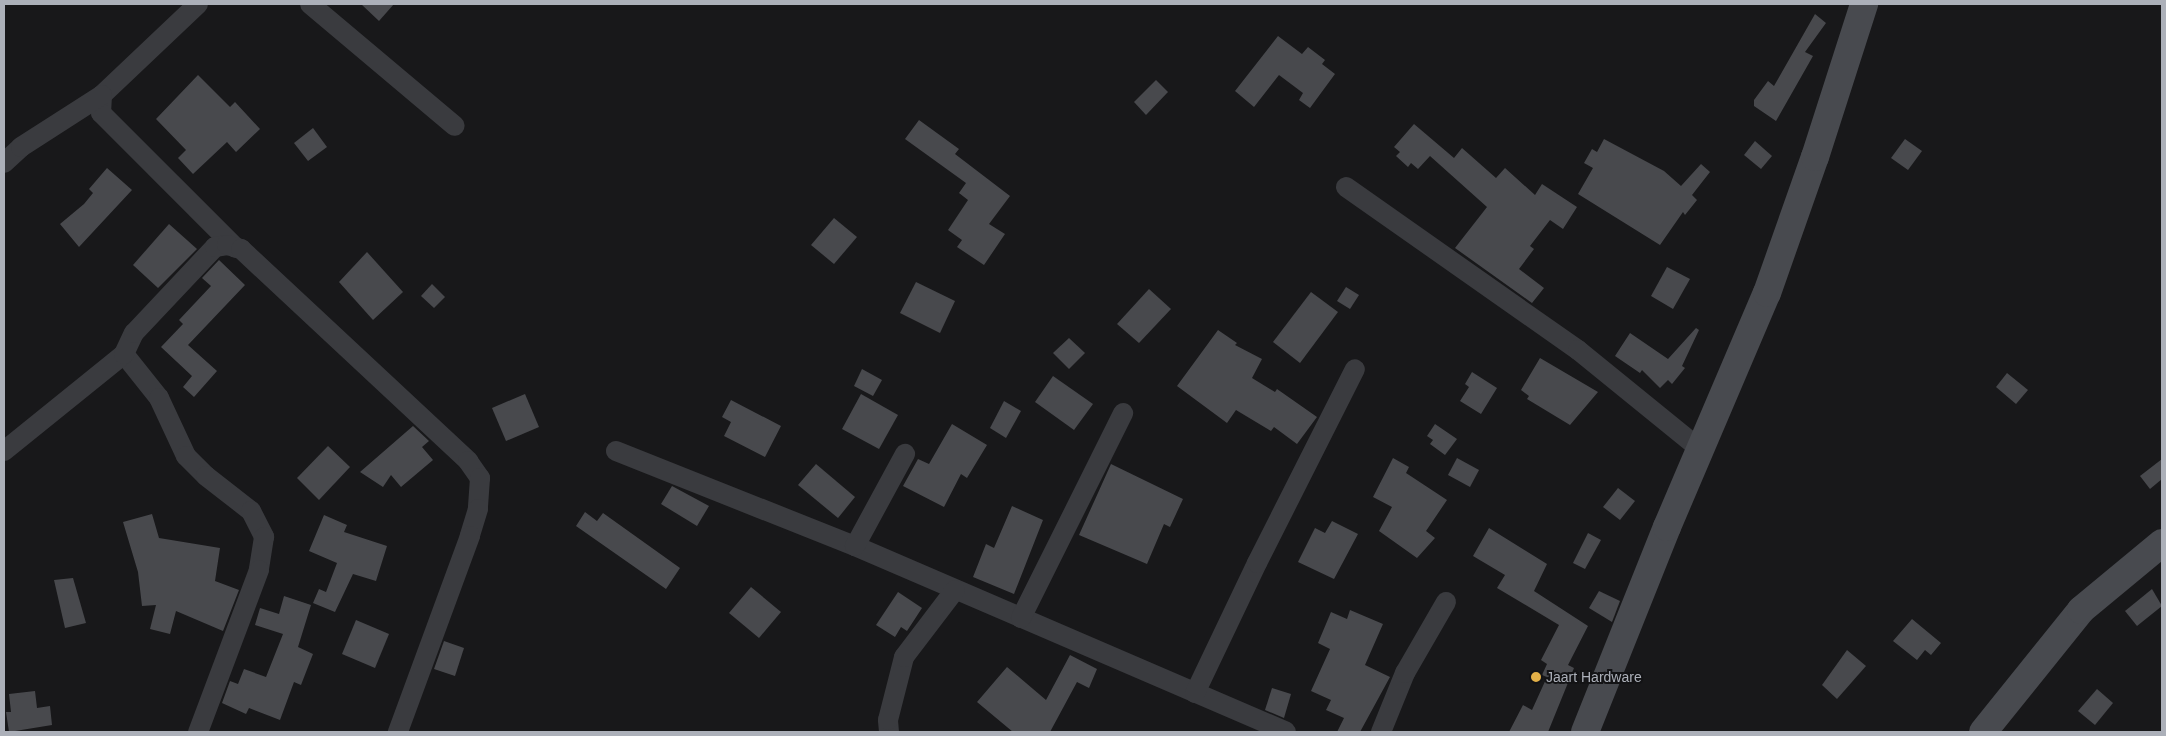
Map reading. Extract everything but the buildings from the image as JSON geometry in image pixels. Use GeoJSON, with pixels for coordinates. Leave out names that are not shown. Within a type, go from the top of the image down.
{"type":"FeatureCollection","features":[{"type":"Feature","properties":{"kind":"street"},"geometry":{"type":"LineString","coordinates":[[4,163],[21,147],[102,95],[198,4]]}},
{"type":"Feature","properties":{"kind":"street"},"geometry":{"type":"LineString","coordinates":[[310,4],[455,126]]}},
{"type":"Feature","properties":{"kind":"street"},"geometry":{"type":"LineString","coordinates":[[1585,732],[1700,449],[1766,293],[1815,157],[1864,4]]}},
{"type":"Feature","properties":{"kind":"street"},"geometry":{"type":"LineString","coordinates":[[102,95],[101,113],[236,248],[468,461],[480,478],[478,508],[470,536],[398,732]]}},
{"type":"Feature","properties":{"kind":"street"},"geometry":{"type":"LineString","coordinates":[[1346,186],[1578,350],[1700,449]]}},
{"type":"Feature","properties":{"kind":"street"},"geometry":{"type":"LineString","coordinates":[[4,451],[124,354],[134,334],[197,262],[215,247],[236,248]]}},
{"type":"Feature","properties":{"kind":"street"},"geometry":{"type":"LineString","coordinates":[[124,354],[159,398],[186,456],[206,476],[251,510],[264,537],[259,570],[198,732]]}},
{"type":"Feature","properties":{"kind":"street"},"geometry":{"type":"LineString","coordinates":[[1195,693],[1355,369]]}},
{"type":"Feature","properties":{"kind":"street"},"geometry":{"type":"LineString","coordinates":[[1021,618],[1123,413]]}},
{"type":"Feature","properties":{"kind":"street"},"geometry":{"type":"LineString","coordinates":[[616,451],[856,546],[1286,732]]}},
{"type":"Feature","properties":{"kind":"street"},"geometry":{"type":"LineString","coordinates":[[856,546],[904,454]]}},
{"type":"Feature","properties":{"kind":"street"},"geometry":{"type":"LineString","coordinates":[[1983,732],[2081,610],[2162,543]]}},
{"type":"Feature","properties":{"kind":"street"},"geometry":{"type":"LineString","coordinates":[[889,732],[888,720],[904,656],[955,590]]}},
{"type":"Feature","properties":{"kind":"street"},"geometry":{"type":"LineString","coordinates":[[1381,732],[1405,673],[1446,602]]}},
{"type":"Feature","properties":{"kind":"place","name":"Jaart Hardware"},"geometry":{"type":"Point","coordinates":[1536,677]}}]}
